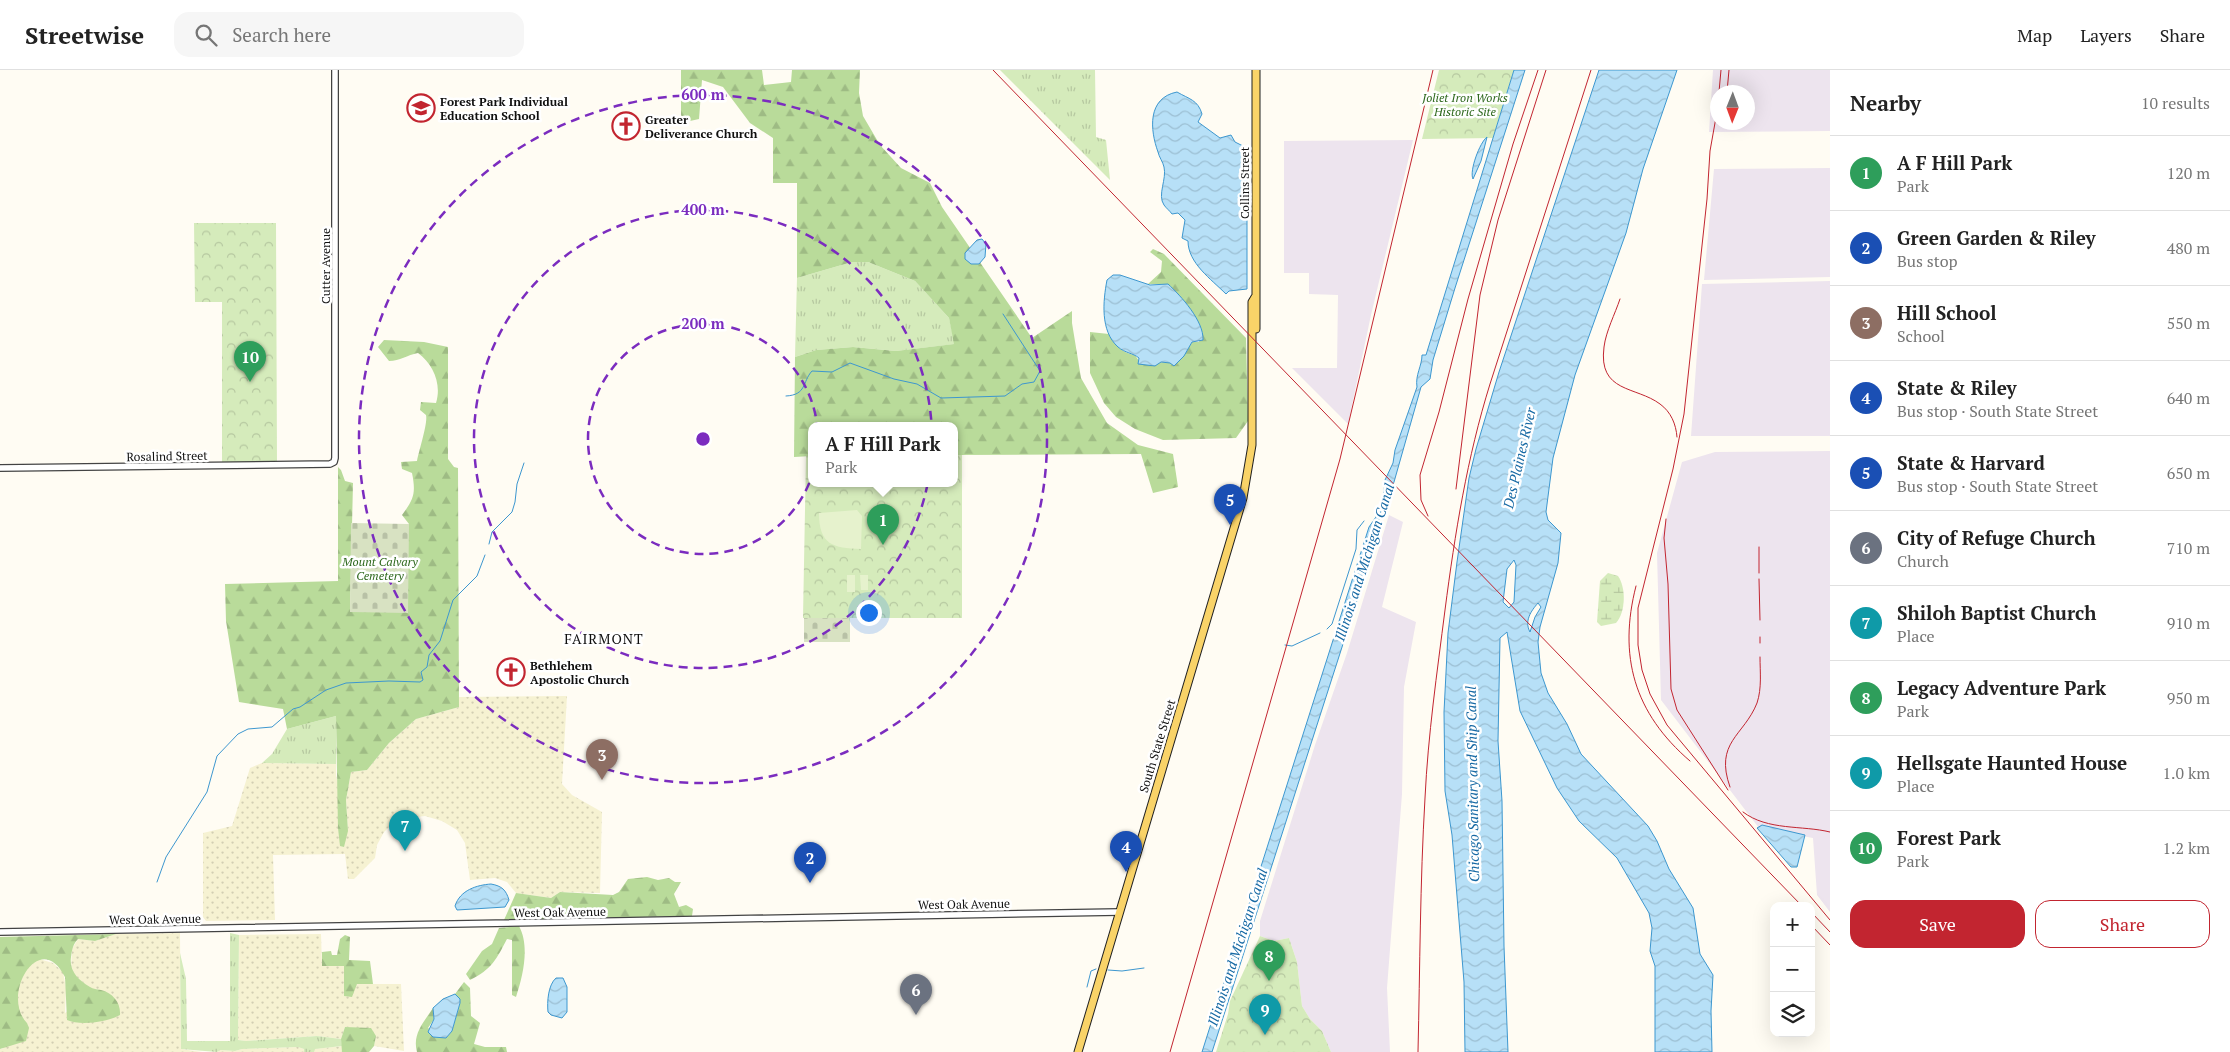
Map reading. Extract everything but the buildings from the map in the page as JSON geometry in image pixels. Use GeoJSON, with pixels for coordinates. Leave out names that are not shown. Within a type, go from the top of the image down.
{"type":"FeatureCollection","features":[{"type":"Feature","properties":{"kind":"main road","name":"Collins Street"},"geometry":{"type":"LineString","coordinates":[[1252,445],[1253,372],[1256,367],[1257,302],[1255,297],[1256,70]]}},
{"type":"Feature","properties":{"kind":"main road","name":"South State Street"},"geometry":{"type":"LineString","coordinates":[[1078,1052],[1242,502],[1252,445]]}},
{"type":"Feature","properties":{"kind":"street","name":"Cutter Avenue"},"geometry":{"type":"LineString","coordinates":[[334,462],[335,70]]}},
{"type":"Feature","properties":{"kind":"street","name":"Rosalind Street"},"geometry":{"type":"LineString","coordinates":[[0,468],[330,464],[334,462]]}},
{"type":"Feature","properties":{"kind":"street","name":"West Oak Avenue"},"geometry":{"type":"LineString","coordinates":[[0,932],[1120,912]]}},
{"type":"Feature","properties":{"kind":"shaded area"},"geometry":{"type":"Polygon","coordinates":[[[1713,70],[1830,70],[1830,131],[1709,132],[1710,116],[1710,130],[1755,130],[1755,85],[1712,85],[1713,70]]]}},
{"type":"Feature","properties":{"kind":"shaded area"},"geometry":{"type":"Polygon","coordinates":[[[1413,140],[1371,315],[1348,424],[1292,368],[1337,368],[1338,295],[1309,294],[1309,273],[1284,273],[1284,141],[1413,140]]]}},
{"type":"Feature","properties":{"kind":"shaded area"},"geometry":{"type":"Polygon","coordinates":[[[1830,168],[1830,277],[1704,280],[1714,169],[1830,168]]]}},
{"type":"Feature","properties":{"kind":"shaded area"},"geometry":{"type":"Polygon","coordinates":[[[1830,281],[1830,436],[1691,436],[1702,284],[1830,281]]]}},
{"type":"Feature","properties":{"kind":"shaded area"},"geometry":{"type":"Polygon","coordinates":[[[1830,451],[1830,912],[1817,895],[1813,838],[1759,828],[1661,700],[1657,553],[1682,462],[1715,452],[1830,451]]]}},
{"type":"Feature","properties":{"kind":"shaded area"},"geometry":{"type":"Polygon","coordinates":[[[1389,515],[1403,522],[1382,607],[1416,622],[1404,687],[1402,794],[1387,988],[1390,1052],[1331,1052],[1322,1031],[1310,1019],[1302,1006],[1297,962],[1289,938],[1274,941],[1260,936],[1260,921],[1315,745],[1347,653],[1389,515]]]}},
{"type":"Feature","properties":{"kind":"shaded area"},"geometry":{"type":"Polygon","coordinates":[[[567,696],[562,784],[572,795],[602,812],[600,893],[560,892],[551,898],[516,893],[507,882],[495,878],[470,880],[465,843],[457,830],[442,821],[425,816],[393,823],[384,832],[377,845],[375,858],[354,879],[348,879],[345,854],[273,855],[275,920],[206,921],[203,917],[203,833],[232,826],[250,768],[262,763],[336,764],[336,775],[348,831],[346,800],[351,772],[367,770],[389,743],[416,719],[459,707],[459,697],[567,696]]]}},
{"type":"Feature","properties":{"kind":"shaded area"},"geometry":{"type":"Polygon","coordinates":[[[180,933],[181,1049],[202,1052],[0,1052],[0,1049],[27,1023],[14,1017],[8,1010],[5,1001],[5,987],[21,964],[31,959],[39,959],[53,963],[63,972],[66,988],[65,1013],[98,989],[91,989],[75,976],[71,969],[72,949],[78,939],[95,941],[116,934],[180,933]]]}},
{"type":"Feature","properties":{"kind":"shaded area"},"geometry":{"type":"Polygon","coordinates":[[[321,934],[322,965],[344,966],[344,996],[357,984],[401,984],[404,1051],[374,1046],[376,1036],[345,1027],[341,1039],[317,1036],[238,1040],[239,935],[321,934]]]}},
{"type":"Feature","properties":{"kind":"shaded area"},"geometry":{"type":"Polygon","coordinates":[[[342,1046],[342,1052],[314,1052],[314,1049],[342,1046]]]}},
{"type":"Feature","properties":{"kind":"shaded area"},"geometry":{"type":"Polygon","coordinates":[[[298,1047],[304,1049],[304,1052],[217,1052],[220,1050],[235,1051],[242,1049],[298,1047]]]}},
{"type":"Feature","properties":{"kind":"green space"},"geometry":{"type":"Polygon","coordinates":[[[681,70],[762,70],[764,85],[791,82],[792,70],[860,70],[859,93],[863,116],[880,145],[901,168],[930,183],[942,207],[1032,338],[1072,311],[1072,323],[1081,378],[1107,423],[1138,445],[1173,454],[1178,487],[1153,493],[1141,454],[958,455],[958,422],[808,422],[808,456],[794,457],[795,357],[816,350],[853,347],[896,351],[954,344],[949,318],[915,281],[868,262],[852,262],[797,278],[797,183],[773,183],[773,138],[750,123],[723,87],[702,80],[699,119],[681,123],[681,70]]]}},
{"type":"Feature","properties":{"kind":"green space"},"geometry":{"type":"Polygon","coordinates":[[[1000,70],[1095,70],[1096,137],[1106,140],[1110,180],[1000,70]]]}},
{"type":"Feature","properties":{"kind":"green space","name":"Joliet Iron Works Historic Site"},"geometry":{"type":"Polygon","coordinates":[[[1439,70],[1514,70],[1493,138],[1422,139],[1439,70]]]}},
{"type":"Feature","properties":{"kind":"green space"},"geometry":{"type":"Polygon","coordinates":[[[194,223],[276,223],[277,462],[222,462],[222,302],[195,302],[194,223]]]}},
{"type":"Feature","properties":{"kind":"green space"},"geometry":{"type":"Polygon","coordinates":[[[1153,249],[1164,254],[1246,338],[1248,421],[1236,438],[1163,440],[1135,429],[1116,417],[1104,403],[1090,373],[1090,332],[1109,334],[1119,348],[1135,355],[1139,361],[1170,362],[1181,356],[1192,342],[1199,342],[1202,331],[1199,324],[1172,288],[1162,284],[1148,284],[1161,272],[1162,261],[1150,252],[1153,249]]]}},
{"type":"Feature","properties":{"kind":"green space"},"geometry":{"type":"Polygon","coordinates":[[[852,262],[868,262],[915,281],[949,318],[955,344],[896,351],[853,347],[816,350],[795,357],[797,278],[852,262]]]}},
{"type":"Feature","properties":{"kind":"green space"},"geometry":{"type":"Polygon","coordinates":[[[384,340],[424,342],[448,347],[448,459],[454,467],[458,468],[459,707],[416,719],[389,743],[367,770],[351,772],[346,800],[348,831],[344,847],[340,846],[338,828],[336,716],[287,729],[283,709],[239,702],[226,621],[225,584],[338,581],[338,467],[345,481],[353,483],[350,612],[409,524],[402,515],[413,496],[413,480],[412,473],[402,469],[401,462],[417,461],[426,419],[426,415],[420,410],[421,402],[436,403],[438,389],[432,369],[418,353],[389,361],[378,347],[384,340]]]}},
{"type":"Feature","properties":{"kind":"green space"},"geometry":{"type":"Polygon","coordinates":[[[958,455],[962,455],[962,618],[803,618],[806,456],[808,456],[808,487],[958,487],[958,455]]]}},
{"type":"Feature","properties":{"kind":"green space"},"geometry":{"type":"Polygon","coordinates":[[[857,510],[862,516],[861,549],[835,546],[830,543],[822,532],[819,513],[857,510]]]}},
{"type":"Feature","properties":{"kind":"green space","name":"Mount Calvary Cemetery"},"geometry":{"type":"Polygon","coordinates":[[[351,523],[409,524],[408,613],[350,612],[351,523]]]}},
{"type":"Feature","properties":{"kind":"green space"},"geometry":{"type":"Polygon","coordinates":[[[1608,573],[1618,576],[1621,581],[1624,600],[1622,613],[1616,623],[1601,626],[1597,622],[1600,581],[1608,573]]]}},
{"type":"Feature","properties":{"kind":"green space"},"geometry":{"type":"Polygon","coordinates":[[[847,575],[855,575],[855,592],[847,592],[847,575]]]}},
{"type":"Feature","properties":{"kind":"green space"},"geometry":{"type":"Polygon","coordinates":[[[860,575],[868,575],[868,590],[861,590],[860,575]]]}},
{"type":"Feature","properties":{"kind":"green space"},"geometry":{"type":"Polygon","coordinates":[[[804,618],[850,618],[850,642],[804,642],[804,618]]]}},
{"type":"Feature","properties":{"kind":"green space"},"geometry":{"type":"Polygon","coordinates":[[[336,716],[336,764],[262,763],[272,754],[287,729],[336,716]]]}},
{"type":"Feature","properties":{"kind":"green space"},"geometry":{"type":"Polygon","coordinates":[[[647,877],[658,880],[669,878],[675,882],[681,882],[674,894],[679,907],[686,905],[693,909],[692,916],[504,920],[516,893],[551,898],[560,892],[613,895],[619,892],[628,879],[647,877]]]}},
{"type":"Feature","properties":{"kind":"green space"},"geometry":{"type":"Polygon","coordinates":[[[519,926],[525,952],[523,971],[516,997],[512,995],[512,940],[507,939],[493,963],[484,972],[470,980],[466,974],[482,951],[492,944],[499,928],[519,926]]]}},
{"type":"Feature","properties":{"kind":"green space"},"geometry":{"type":"Polygon","coordinates":[[[230,933],[239,935],[238,1040],[317,1036],[341,1039],[342,1046],[315,1049],[314,1052],[304,1052],[304,1049],[298,1047],[242,1049],[235,1051],[220,1050],[217,1052],[181,1049],[180,953],[186,979],[187,1041],[230,1041],[230,933]]]}},
{"type":"Feature","properties":{"kind":"green space"},"geometry":{"type":"Polygon","coordinates":[[[116,934],[95,941],[78,939],[71,954],[71,967],[75,975],[91,988],[105,991],[113,996],[118,1003],[120,1015],[108,1020],[94,1022],[79,1023],[67,1020],[65,977],[55,963],[45,959],[35,962],[26,971],[21,983],[18,997],[20,1011],[29,1028],[26,1041],[0,1049],[0,937],[116,934]]]}},
{"type":"Feature","properties":{"kind":"green space"},"geometry":{"type":"Polygon","coordinates":[[[345,935],[350,937],[349,960],[370,961],[373,984],[357,984],[352,997],[344,996],[344,966],[322,966],[322,952],[331,951],[332,955],[337,955],[340,939],[345,935]]]}},
{"type":"Feature","properties":{"kind":"green space"},"geometry":{"type":"Polygon","coordinates":[[[1260,936],[1274,941],[1289,938],[1297,962],[1302,1006],[1310,1019],[1322,1031],[1331,1052],[1216,1052],[1228,1014],[1230,1001],[1260,936]]]}},
{"type":"Feature","properties":{"kind":"green space"},"geometry":{"type":"Polygon","coordinates":[[[464,982],[470,988],[471,1016],[480,1023],[474,1044],[485,1047],[506,1047],[507,1052],[417,1052],[417,1034],[433,1008],[434,1019],[428,1028],[446,1038],[452,1031],[460,1003],[460,999],[455,994],[464,982]]]}},
{"type":"Feature","properties":{"kind":"green space"},"geometry":{"type":"Polygon","coordinates":[[[345,1027],[371,1028],[376,1036],[374,1046],[369,1052],[342,1052],[341,1039],[345,1027]]]}},
{"type":"Feature","properties":{"kind":"water","name":"Illinois and Michigan Canal"},"geometry":{"type":"Polygon","coordinates":[[[1514,70],[1525,70],[1455,288],[1433,360],[1430,379],[1421,387],[1394,482],[1389,493],[1386,494],[1379,518],[1378,535],[1212,1052],[1202,1052],[1369,527],[1376,517],[1384,492],[1385,480],[1393,463],[1395,450],[1417,387],[1422,355],[1426,355],[1514,70]]]}},
{"type":"Feature","properties":{"kind":"water"},"geometry":{"type":"Polygon","coordinates":[[[1599,70],[1677,70],[1643,169],[1626,233],[1575,375],[1553,458],[1546,512],[1548,520],[1561,533],[1558,563],[1540,627],[1538,642],[1541,673],[1548,693],[1567,724],[1581,754],[1648,826],[1657,841],[1669,869],[1693,908],[1700,954],[1713,975],[1711,1011],[1712,1052],[1655,1052],[1655,966],[1650,951],[1652,928],[1649,913],[1617,858],[1579,821],[1557,788],[1520,711],[1507,632],[1500,638],[1498,741],[1502,801],[1508,1052],[1465,1052],[1464,982],[1452,835],[1445,791],[1444,712],[1448,633],[1469,478],[1499,372],[1599,70]],[[1514,560],[1507,569],[1503,602],[1509,608],[1514,602],[1516,565],[1514,560]],[[1538,603],[1528,620],[1530,632],[1541,607],[1538,603]]]}},
{"type":"Feature","properties":{"kind":"water"},"geometry":{"type":"Polygon","coordinates":[[[1177,92],[1192,100],[1198,106],[1202,114],[1198,122],[1220,138],[1231,135],[1235,142],[1243,146],[1247,163],[1247,289],[1229,291],[1226,294],[1207,276],[1192,256],[1188,241],[1182,238],[1185,220],[1178,213],[1172,214],[1162,201],[1165,172],[1153,134],[1153,116],[1160,101],[1167,95],[1177,92]]]}},
{"type":"Feature","properties":{"kind":"water"},"geometry":{"type":"Polygon","coordinates":[[[1487,137],[1481,161],[1473,179],[1472,175],[1476,157],[1487,137]]]}},
{"type":"Feature","properties":{"kind":"water"},"geometry":{"type":"Polygon","coordinates":[[[982,239],[986,244],[985,257],[979,264],[971,264],[965,259],[965,253],[977,240],[982,239]]]}},
{"type":"Feature","properties":{"kind":"water"},"geometry":{"type":"Polygon","coordinates":[[[1113,275],[1120,275],[1150,285],[1168,284],[1196,317],[1203,340],[1192,342],[1184,356],[1174,366],[1170,363],[1161,362],[1155,366],[1138,364],[1139,358],[1118,347],[1108,333],[1104,306],[1107,280],[1113,275]]]}},
{"type":"Feature","properties":{"kind":"water"},"geometry":{"type":"Polygon","coordinates":[[[1762,825],[1805,835],[1797,867],[1791,867],[1757,828],[1762,825]]]}},
{"type":"Feature","properties":{"kind":"water"},"geometry":{"type":"Polygon","coordinates":[[[491,884],[503,889],[509,900],[505,907],[457,910],[455,906],[457,901],[465,892],[475,887],[491,884]]]}},
{"type":"Feature","properties":{"kind":"water"},"geometry":{"type":"Polygon","coordinates":[[[556,978],[563,978],[567,987],[567,1012],[562,1018],[551,1015],[548,1012],[550,989],[556,978]]]}},
{"type":"Feature","properties":{"kind":"water"},"geometry":{"type":"Polygon","coordinates":[[[455,994],[460,999],[460,1003],[452,1031],[446,1038],[433,1037],[428,1032],[434,1019],[433,1008],[443,999],[455,994]]]}},
{"type":"Feature","properties":{"kind":"waterway"},"geometry":{"type":"LineString","coordinates":[[786,396],[801,391],[812,371],[832,372],[850,363],[894,379],[917,384],[941,398],[1005,396],[1022,384],[1034,382],[1040,371],[1003,314]]}},
{"type":"Feature","properties":{"kind":"waterway"},"geometry":{"type":"LineString","coordinates":[[489,544],[492,532],[512,512],[517,484],[524,463]]}},
{"type":"Feature","properties":{"kind":"waterway","name":"Illinois and Michigan Canal"},"geometry":{"type":"LineString","coordinates":[[1327,629],[1332,624],[1356,549],[1357,530],[1364,521]]}},
{"type":"Feature","properties":{"kind":"waterway"},"geometry":{"type":"LineString","coordinates":[[157,882],[166,857],[207,792],[217,756],[238,734],[248,729],[272,727],[293,709],[300,707],[326,690],[346,683],[420,682],[423,680],[421,672],[427,667],[429,655],[440,641],[453,600],[477,576],[485,555]]}},
{"type":"Feature","properties":{"kind":"waterway"},"geometry":{"type":"LineString","coordinates":[[1285,645],[1292,646],[1320,633]]}},
{"type":"Feature","properties":{"kind":"waterway"},"geometry":{"type":"LineString","coordinates":[[1108,970],[1122,971],[1144,968]]}},
{"type":"Feature","properties":{"kind":"waterway"},"geometry":{"type":"LineString","coordinates":[[1087,987],[1091,971],[1096,969]]}},
{"type":"Feature","properties":{"kind":"railway"},"geometry":{"type":"LineString","coordinates":[[993,70],[1798,902]]}},
{"type":"Feature","properties":{"kind":"railway"},"geometry":{"type":"LineString","coordinates":[[1170,1052],[1340,459],[1433,70]]}},
{"type":"Feature","properties":{"kind":"railway"},"geometry":{"type":"LineString","coordinates":[[1428,516],[1421,500],[1420,475],[1513,144],[1538,70]]}},
{"type":"Feature","properties":{"kind":"railway"},"geometry":{"type":"LineString","coordinates":[[1456,489],[1480,295],[1498,220],[1546,70]]}},
{"type":"Feature","properties":{"kind":"railway"},"geometry":{"type":"LineString","coordinates":[[1418,1052],[1421,893],[1426,774],[1436,681],[1458,524],[1468,468],[1490,384],[1591,70]]}},
{"type":"Feature","properties":{"kind":"railway"},"geometry":{"type":"LineString","coordinates":[[1720,85],[1721,70]]}},
{"type":"Feature","properties":{"kind":"railway"},"geometry":{"type":"LineString","coordinates":[[1728,85],[1729,70]]}},
{"type":"Feature","properties":{"kind":"railway"},"geometry":{"type":"LineString","coordinates":[[1714,130],[1710,151],[1707,199],[1684,414],[1673,469],[1638,608],[1638,645],[1642,670],[1650,694],[1667,725],[1830,920]]}},
{"type":"Feature","properties":{"kind":"railway"},"geometry":{"type":"LineString","coordinates":[[1620,299],[1605,341],[1604,362],[1607,373],[1613,381],[1621,386],[1650,398],[1664,407],[1672,419],[1677,437]]}},
{"type":"Feature","properties":{"kind":"railway"},"geometry":{"type":"LineString","coordinates":[[1666,519],[1664,538],[1668,584],[1671,689],[1677,710],[1728,790]]}},
{"type":"Feature","properties":{"kind":"railway"},"geometry":{"type":"LineString","coordinates":[[1759,547],[1759,573]]}},
{"type":"Feature","properties":{"kind":"railway"},"geometry":{"type":"LineString","coordinates":[[1759,579],[1760,620]]}},
{"type":"Feature","properties":{"kind":"railway"},"geometry":{"type":"LineString","coordinates":[[1636,586],[1629,636],[1630,659],[1635,682],[1655,723],[1671,743],[1690,761]]}},
{"type":"Feature","properties":{"kind":"railway"},"geometry":{"type":"LineString","coordinates":[[1760,637],[1760,643]]}},
{"type":"Feature","properties":{"kind":"railway"},"geometry":{"type":"LineString","coordinates":[[1730,787],[1726,772],[1728,749],[1757,703],[1760,686],[1760,657]]}},
{"type":"Feature","properties":{"kind":"railway"},"geometry":{"type":"LineString","coordinates":[[1743,812],[1753,818],[1774,825],[1830,832]]}},
{"type":"Feature","properties":{"kind":"railway"},"geometry":{"type":"LineString","coordinates":[[1815,916],[1830,932]]}},
{"type":"Feature","properties":{"kind":"railway"},"geometry":{"type":"LineString","coordinates":[[1815,929],[1830,945]]}},
{"type":"Feature","properties":{"kind":"place","name":"Forest Park Individual Education School"},"geometry":{"type":"Point","coordinates":[421,108]}},
{"type":"Feature","properties":{"kind":"place","name":"Greater Deliverance Church"},"geometry":{"type":"Point","coordinates":[626,126]}},
{"type":"Feature","properties":{"kind":"place","name":"Forest Park"},"geometry":{"type":"Point","coordinates":[250,382]}},
{"type":"Feature","properties":{"kind":"place","name":"State & Harvard"},"geometry":{"type":"Point","coordinates":[1230,525]}},
{"type":"Feature","properties":{"kind":"place","name":"A F Hill Park"},"geometry":{"type":"Point","coordinates":[883,545]}},
{"type":"Feature","properties":{"kind":"place","name":"Bethlehem Apostolic Church"},"geometry":{"type":"Point","coordinates":[511,672]}},
{"type":"Feature","properties":{"kind":"place","name":"Hill School"},"geometry":{"type":"Point","coordinates":[602,780]}},
{"type":"Feature","properties":{"kind":"place","name":"Shiloh Baptist Church"},"geometry":{"type":"Point","coordinates":[405,851]}},
{"type":"Feature","properties":{"kind":"place","name":"State & Riley"},"geometry":{"type":"Point","coordinates":[1126,872]}},
{"type":"Feature","properties":{"kind":"place","name":"Green Garden & Riley"},"geometry":{"type":"Point","coordinates":[810,883]}},
{"type":"Feature","properties":{"kind":"place","name":"Legacy Adventure Park"},"geometry":{"type":"Point","coordinates":[1269,981]}},
{"type":"Feature","properties":{"kind":"place","name":"City of Refuge Church"},"geometry":{"type":"Point","coordinates":[916,1015]}},
{"type":"Feature","properties":{"kind":"place","name":"Hellsgate Haunted House"},"geometry":{"type":"Point","coordinates":[1265,1035]}},
{"type":"Feature","properties":{"kind":"district","name":"FAIRMONT"},"geometry":{"type":"Point","coordinates":[604,638]}},
{"type":"Feature","properties":{"kind":"water label","name":"Des Plaines River"},"geometry":{"type":"Point","coordinates":[1519,458]}},
{"type":"Feature","properties":{"kind":"water label","name":"Chicago Sanitary and Ship Canal"},"geometry":{"type":"Point","coordinates":[1472,784]}}]}
